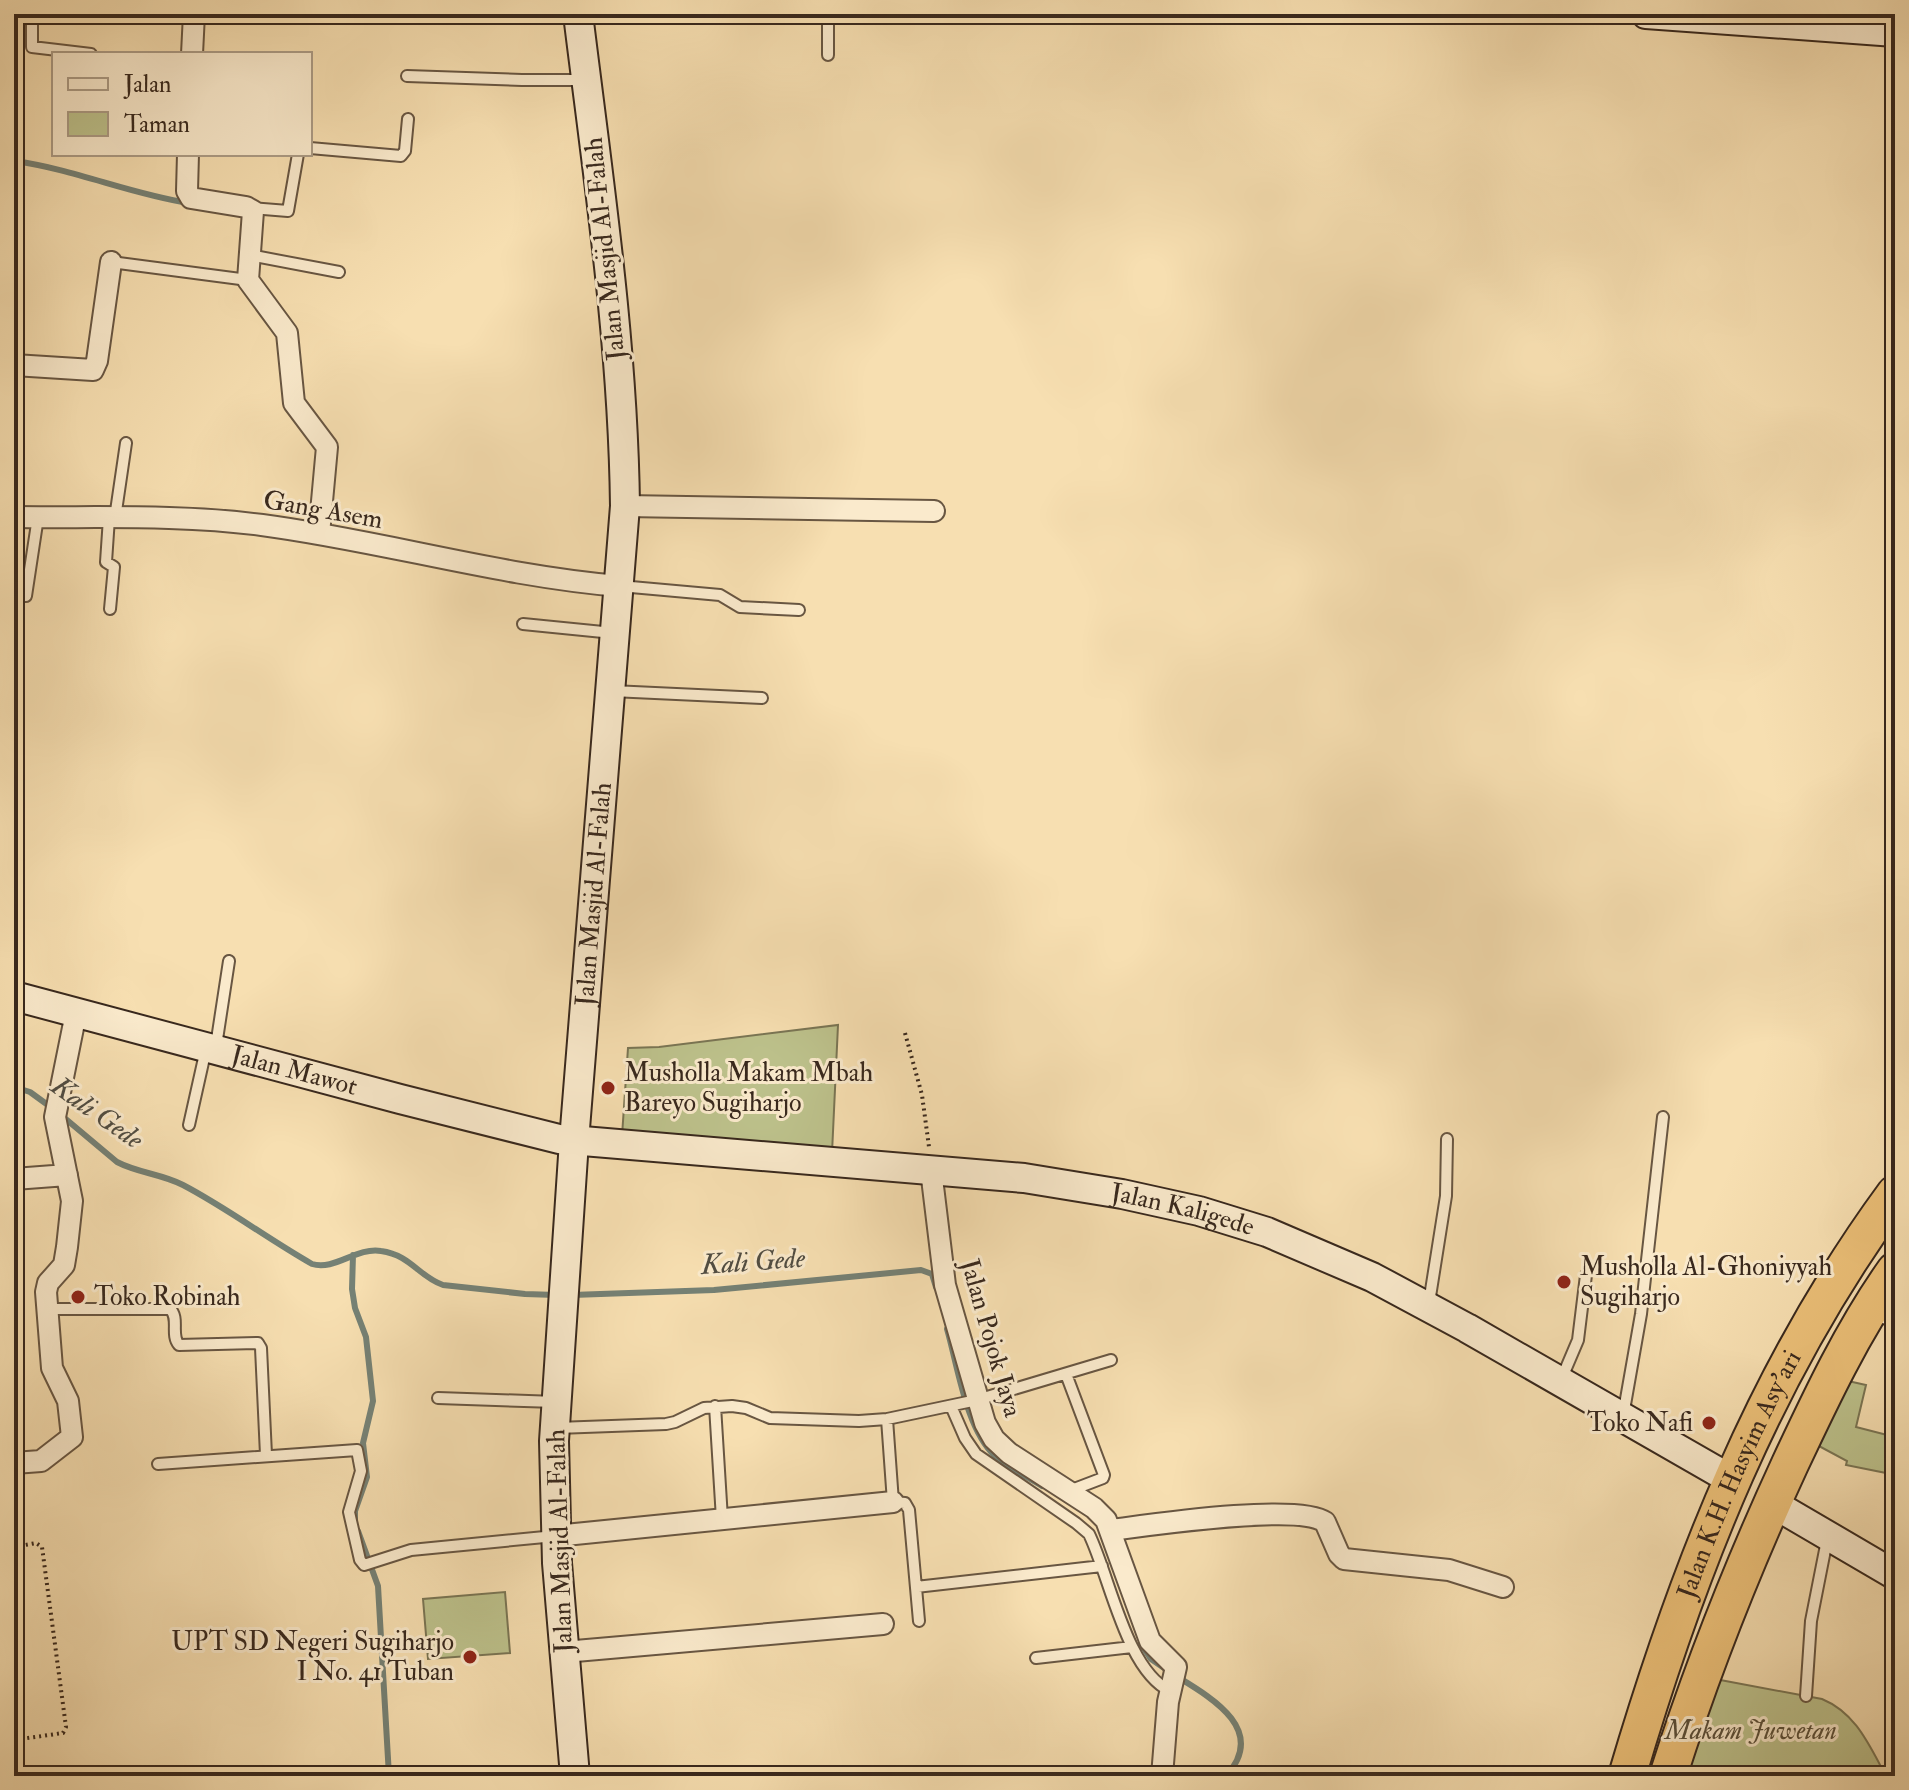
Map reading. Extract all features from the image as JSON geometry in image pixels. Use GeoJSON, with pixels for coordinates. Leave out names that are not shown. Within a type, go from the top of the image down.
{"type":"FeatureCollection","features":[{"type":"Feature","properties":{"kind":"highway","name":"Jalan K.H. Hasyim Asy'ari"},"geometry":{"type":"LineString","coordinates":[[1627,1776],[1693,1572],[1732,1480],[1812,1323],[1895,1194]]}},
{"type":"Feature","properties":{"kind":"highway","name":"Jalan K.H. Hasyim Asy'ari"},"geometry":{"type":"LineString","coordinates":[[1668,1776],[1730,1598],[1772,1503],[1830,1382],[1881,1318],[1895,1271]]}},
{"type":"Feature","properties":{"kind":"highway"},"geometry":{"type":"LineString","coordinates":[[1649,1776],[1665,1732],[1689,1711]]}},
{"type":"Feature","properties":{"kind":"street"},"geometry":{"type":"LineString","coordinates":[[192,52],[194,14]]}},
{"type":"Feature","properties":{"kind":"street","name":"Jalan Masjid Al-Falah"},"geometry":{"type":"LineString","coordinates":[[575,1776],[555,1536],[556,1415],[574,1141],[625,506],[617,350],[578,14]]}},
{"type":"Feature","properties":{"kind":"street"},"geometry":{"type":"LineString","coordinates":[[1646,14],[1895,32]]}},
{"type":"Feature","properties":{"kind":"street"},"geometry":{"type":"LineString","coordinates":[[188,156],[187,191],[191,198],[251,208],[248,280],[287,333],[294,403],[327,447],[319,534]]}},
{"type":"Feature","properties":{"kind":"street"},"geometry":{"type":"LineString","coordinates":[[14,365],[86,372],[94,369],[111,262]]}},
{"type":"Feature","properties":{"kind":"street"},"geometry":{"type":"LineString","coordinates":[[625,506],[934,511]]}},
{"type":"Feature","properties":{"kind":"street","name":"Gang Asem"},"geometry":{"type":"LineString","coordinates":[[14,517],[220,520],[319,534],[529,576],[620,586]]}},
{"type":"Feature","properties":{"kind":"street","name":"Jalan Mawot"},"geometry":{"type":"LineString","coordinates":[[14,996],[415,1103],[574,1141]]}},
{"type":"Feature","properties":{"kind":"street"},"geometry":{"type":"LineString","coordinates":[[14,1463],[39,1462],[72,1437],[68,1401],[52,1368],[47,1286],[61,1270],[72,1201],[56,1110],[76,1013]]}},
{"type":"Feature","properties":{"kind":"street","name":"Jalan Kaligede"},"geometry":{"type":"LineString","coordinates":[[574,1141],[1059,1182],[1199,1211],[1298,1245],[1372,1277],[1732,1480]]}},
{"type":"Feature","properties":{"kind":"street","name":"Jalan Pojok Jaya"},"geometry":{"type":"LineString","coordinates":[[931,1170],[945,1285],[965,1403],[1002,1448],[1099,1512],[1111,1530],[1150,1641],[1174,1664],[1172,1683]]}},
{"type":"Feature","properties":{"kind":"street"},"geometry":{"type":"LineString","coordinates":[[14,1179],[67,1175]]}},
{"type":"Feature","properties":{"kind":"street"},"geometry":{"type":"LineString","coordinates":[[555,1536],[893,1502]]}},
{"type":"Feature","properties":{"kind":"street"},"geometry":{"type":"LineString","coordinates":[[1772,1503],[1895,1575]]}},
{"type":"Feature","properties":{"kind":"street"},"geometry":{"type":"LineString","coordinates":[[1111,1530],[1221,1517],[1310,1516],[1325,1522],[1337,1551],[1344,1559],[1449,1570],[1503,1587]]}},
{"type":"Feature","properties":{"kind":"street"},"geometry":{"type":"LineString","coordinates":[[564,1652],[883,1624]]}},
{"type":"Feature","properties":{"kind":"street"},"geometry":{"type":"LineString","coordinates":[[1162,1776],[1172,1683]]}},
{"type":"Feature","properties":{"kind":"lane"},"geometry":{"type":"LineString","coordinates":[[32,14],[32,47],[74,52]]}},
{"type":"Feature","properties":{"kind":"lane"},"geometry":{"type":"LineString","coordinates":[[828,14],[828,55]]}},
{"type":"Feature","properties":{"kind":"lane"},"geometry":{"type":"LineString","coordinates":[[407,76],[586,80]]}},
{"type":"Feature","properties":{"kind":"lane"},"geometry":{"type":"LineString","coordinates":[[312,148],[401,156],[405,151],[408,119]]}},
{"type":"Feature","properties":{"kind":"lane"},"geometry":{"type":"LineString","coordinates":[[251,208],[288,211],[298,156]]}},
{"type":"Feature","properties":{"kind":"lane"},"geometry":{"type":"LineString","coordinates":[[249,255],[339,272]]}},
{"type":"Feature","properties":{"kind":"lane"},"geometry":{"type":"LineString","coordinates":[[111,262],[248,280]]}},
{"type":"Feature","properties":{"kind":"lane"},"geometry":{"type":"LineString","coordinates":[[110,609],[114,567],[106,562],[126,443]]}},
{"type":"Feature","properties":{"kind":"lane"},"geometry":{"type":"LineString","coordinates":[[26,596],[38,517]]}},
{"type":"Feature","properties":{"kind":"lane"},"geometry":{"type":"LineString","coordinates":[[620,586],[717,595],[740,607],[799,610]]}},
{"type":"Feature","properties":{"kind":"lane"},"geometry":{"type":"LineString","coordinates":[[523,624],[616,634]]}},
{"type":"Feature","properties":{"kind":"lane"},"geometry":{"type":"LineString","coordinates":[[612,690],[762,698]]}},
{"type":"Feature","properties":{"kind":"lane"},"geometry":{"type":"LineString","coordinates":[[189,1125],[211,1049],[229,961]]}},
{"type":"Feature","properties":{"kind":"lane"},"geometry":{"type":"LineString","coordinates":[[1622,1417],[1641,1314],[1663,1117]]}},
{"type":"Feature","properties":{"kind":"lane"},"geometry":{"type":"LineString","coordinates":[[1429,1307],[1446,1196],[1447,1139]]}},
{"type":"Feature","properties":{"kind":"lane"},"geometry":{"type":"LineString","coordinates":[[1560,1381],[1578,1340],[1586,1275]]}},
{"type":"Feature","properties":{"kind":"lane"},"geometry":{"type":"LineString","coordinates":[[47,1309],[170,1309],[174,1313],[175,1339],[179,1345],[258,1343],[261,1346],[266,1455]]}},
{"type":"Feature","properties":{"kind":"lane"},"geometry":{"type":"LineString","coordinates":[[438,1398],[556,1415],[669,1423],[715,1406],[740,1406],[770,1418],[859,1421],[887,1419],[965,1403],[1111,1360]]}},
{"type":"Feature","properties":{"kind":"lane"},"geometry":{"type":"LineString","coordinates":[[1066,1374],[1104,1475],[1069,1491]]}},
{"type":"Feature","properties":{"kind":"lane"},"geometry":{"type":"LineString","coordinates":[[965,1403],[965,1438],[976,1454],[1089,1534],[1132,1647],[1150,1676],[1172,1683]]}},
{"type":"Feature","properties":{"kind":"lane"},"geometry":{"type":"LineString","coordinates":[[715,1406],[722,1519]]}},
{"type":"Feature","properties":{"kind":"lane"},"geometry":{"type":"LineString","coordinates":[[887,1419],[893,1502],[905,1503],[908,1507],[919,1621]]}},
{"type":"Feature","properties":{"kind":"lane"},"geometry":{"type":"LineString","coordinates":[[158,1464],[357,1451],[361,1475],[349,1507],[349,1516],[362,1564],[411,1550],[555,1536]]}},
{"type":"Feature","properties":{"kind":"lane"},"geometry":{"type":"LineString","coordinates":[[1806,1696],[1811,1621],[1828,1536]]}},
{"type":"Feature","properties":{"kind":"lane"},"geometry":{"type":"LineString","coordinates":[[916,1587],[1102,1566]]}},
{"type":"Feature","properties":{"kind":"lane"},"geometry":{"type":"LineString","coordinates":[[1036,1658],[1132,1647]]}},
{"type":"Feature","properties":{"kind":"path"},"geometry":{"type":"LineString","coordinates":[[905,1033],[922,1095],[931,1170]]}},
{"type":"Feature","properties":{"kind":"path"},"geometry":{"type":"LineString","coordinates":[[14,1547],[36,1543],[42,1547],[66,1727],[62,1733],[14,1740]]}},
{"type":"Feature","properties":{"kind":"green space"},"geometry":{"type":"Polygon","coordinates":[[[838,1025],[832,1153],[622,1136],[628,1048],[838,1025]]]}},
{"type":"Feature","properties":{"kind":"green space"},"geometry":{"type":"Polygon","coordinates":[[[1848,1381],[1866,1385],[1856,1427],[1895,1437],[1891,1474],[1846,1465],[1847,1461],[1817,1445],[1848,1381]]]}},
{"type":"Feature","properties":{"kind":"green space"},"geometry":{"type":"Polygon","coordinates":[[[505,1592],[510,1653],[428,1659],[423,1599],[505,1592]]]}},
{"type":"Feature","properties":{"kind":"green space","name":"Makam Juwetan"},"geometry":{"type":"Polygon","coordinates":[[[1715,1679],[1822,1699],[1834,1705],[1853,1721],[1886,1776],[1685,1776],[1715,1679]]]}},
{"type":"Feature","properties":{"kind":"waterway"},"geometry":{"type":"LineString","coordinates":[[14,161],[189,203]]}},
{"type":"Feature","properties":{"kind":"waterway","name":"Kali Gede"},"geometry":{"type":"LineString","coordinates":[[14,1087],[30,1092],[52,1108]]}},
{"type":"Feature","properties":{"kind":"waterway","name":"Kali Gede"},"geometry":{"type":"LineString","coordinates":[[61,1115],[117,1162],[183,1185],[312,1264],[329,1264],[363,1252],[381,1251],[400,1257],[443,1285],[556,1295]]}},
{"type":"Feature","properties":{"kind":"waterway"},"geometry":{"type":"LineString","coordinates":[[353,1255],[352,1289],[355,1308],[366,1337],[373,1401],[363,1443],[367,1477],[355,1511],[355,1520]]}},
{"type":"Feature","properties":{"kind":"waterway","name":"Kali Gede"},"geometry":{"type":"LineString","coordinates":[[572,1295],[714,1290],[921,1270],[932,1274],[936,1287]]}},
{"type":"Feature","properties":{"kind":"waterway","name":"Kali Gede"},"geometry":{"type":"LineString","coordinates":[[947,1329],[970,1414],[985,1444],[995,1456],[1042,1486]]}},
{"type":"Feature","properties":{"kind":"waterway"},"geometry":{"type":"LineString","coordinates":[[358,1531],[378,1586],[389,1776]]}},
{"type":"Feature","properties":{"kind":"waterway","name":"Kali Gede"},"geometry":{"type":"LineString","coordinates":[[1141,1644],[1151,1659],[1167,1670]]}},
{"type":"Feature","properties":{"kind":"waterway","name":"Kali Gede"},"geometry":{"type":"LineString","coordinates":[[1176,1676],[1219,1705],[1238,1730],[1241,1744],[1237,1759],[1226,1776]]}},
{"type":"Feature","properties":{"kind":"place","name":"Musholla Makam Mbah Bareyo Sugiharjo"},"geometry":{"type":"Point","coordinates":[608,1088]}},
{"type":"Feature","properties":{"kind":"place","name":"Musholla Al-Ghoniyyah Sugiharjo"},"geometry":{"type":"Point","coordinates":[1564,1282]}},
{"type":"Feature","properties":{"kind":"place","name":"Toko Robinah"},"geometry":{"type":"Point","coordinates":[78,1297]}},
{"type":"Feature","properties":{"kind":"place","name":"Toko Nafi"},"geometry":{"type":"Point","coordinates":[1709,1423]}},
{"type":"Feature","properties":{"kind":"place","name":"UPT SD Negeri Sugiharjo I No. 41 Tuban"},"geometry":{"type":"Point","coordinates":[470,1657]}}]}
